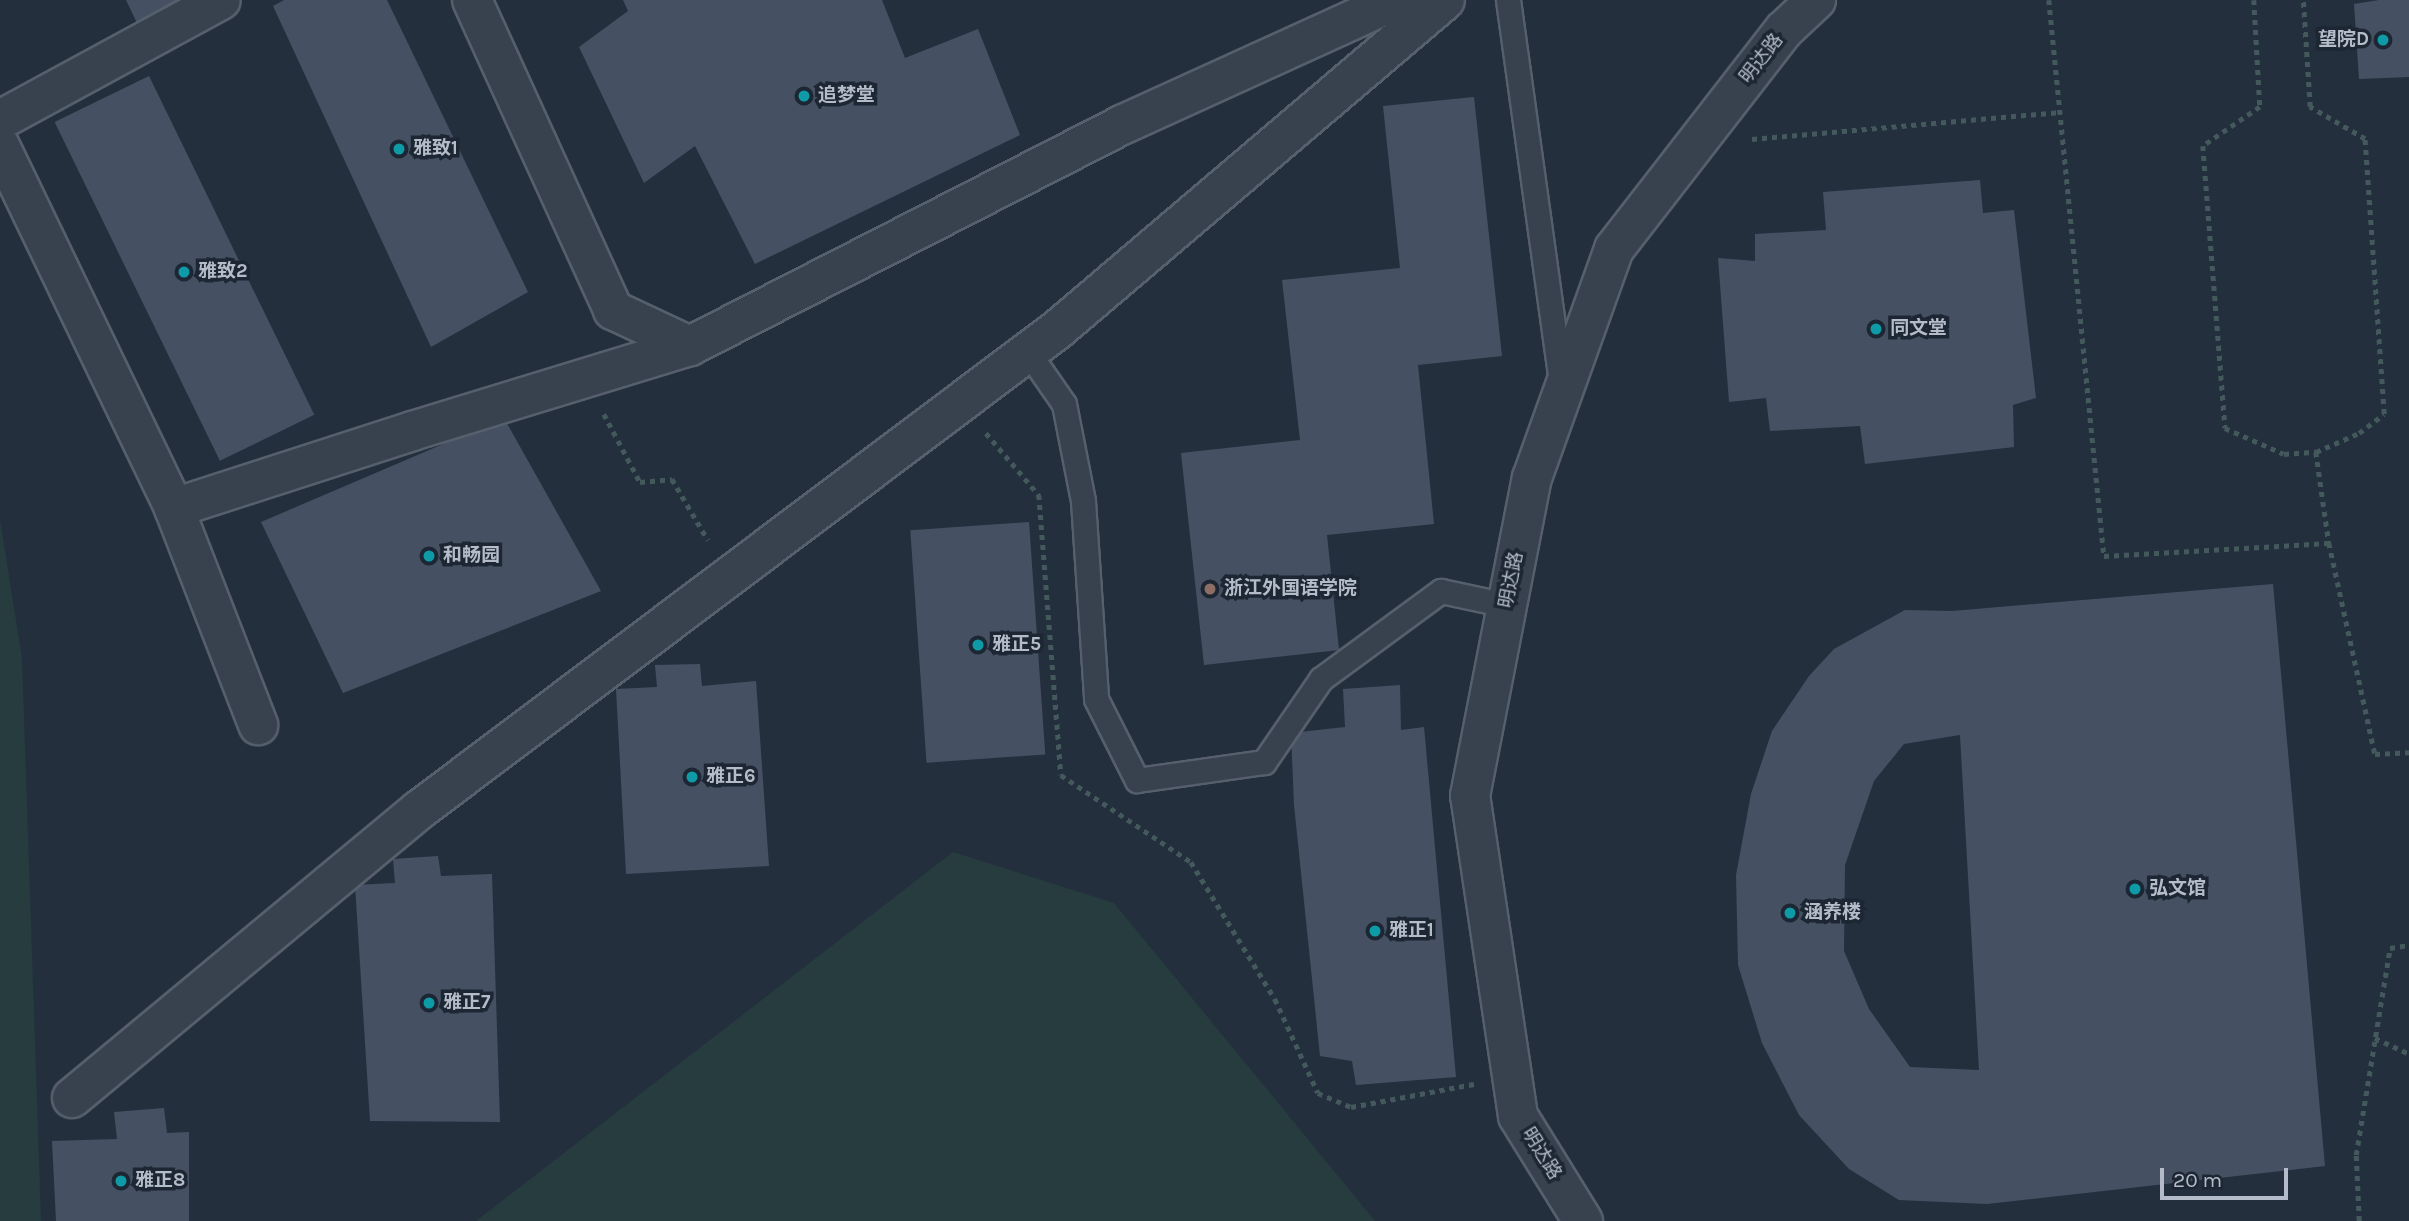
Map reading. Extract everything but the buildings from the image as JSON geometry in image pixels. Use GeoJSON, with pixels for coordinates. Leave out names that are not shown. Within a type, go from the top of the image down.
{"type":"FeatureCollection","features":[{"type":"Feature","properties":{"kind":"street"},"geometry":{"type":"LineString","coordinates":[[0,120],[221,0]]}},
{"type":"Feature","properties":{"kind":"street"},"geometry":{"type":"LineString","coordinates":[[471,0],[613,310],[690,346]]}},
{"type":"Feature","properties":{"kind":"street"},"geometry":{"type":"LineString","coordinates":[[174,508],[690,346],[1125,124],[1396,0]]}},
{"type":"Feature","properties":{"kind":"street"},"geometry":{"type":"LineString","coordinates":[[72,1098],[419,810],[1028,352],[1445,0]]}},
{"type":"Feature","properties":{"kind":"street","name":"明达路"},"geometry":{"type":"LineString","coordinates":[[1583,1221],[1518,1116],[1470,796],[1532,478],[1614,249],[1784,30],[1816,0]]}},
{"type":"Feature","properties":{"kind":"street"},"geometry":{"type":"LineString","coordinates":[[0,146],[174,508],[258,725]]}},
{"type":"Feature","properties":{"kind":"lane"},"geometry":{"type":"LineString","coordinates":[[1508,0],[1562,393]]}},
{"type":"Feature","properties":{"kind":"lane"},"geometry":{"type":"LineString","coordinates":[[1028,352],[1064,404],[1083,501],[1096,699],[1137,780],[1264,762],[1321,678],[1441,591],[1507,605]]}},
{"type":"Feature","properties":{"kind":"path"},"geometry":{"type":"LineString","coordinates":[[2049,0],[2104,556],[2329,543]]}},
{"type":"Feature","properties":{"kind":"path"},"geometry":{"type":"LineString","coordinates":[[2254,0],[2260,107],[2203,146],[2225,428],[2284,454],[2316,452],[2359,433],[2384,414],[2365,139],[2310,107],[2303,0]]}},
{"type":"Feature","properties":{"kind":"path"},"geometry":{"type":"LineString","coordinates":[[1696,144],[2062,112]]}},
{"type":"Feature","properties":{"kind":"path"},"geometry":{"type":"LineString","coordinates":[[585,378],[640,482],[672,479],[730,576]]}},
{"type":"Feature","properties":{"kind":"path"},"geometry":{"type":"LineString","coordinates":[[961,402],[1039,495],[1062,775],[1191,862],[1275,999],[1318,1093],[1351,1107],[1511,1077]]}},
{"type":"Feature","properties":{"kind":"path"},"geometry":{"type":"LineString","coordinates":[[2316,452],[2329,543],[2375,754],[2409,752]]}},
{"type":"Feature","properties":{"kind":"path"},"geometry":{"type":"LineString","coordinates":[[2359,1221],[2356,1155],[2390,948],[2409,945]]}},
{"type":"Feature","properties":{"kind":"path"},"geometry":{"type":"LineString","coordinates":[[2375,1038],[2409,1054]]}},
{"type":"Feature","properties":{"kind":"green space"},"geometry":{"type":"Polygon","coordinates":[[[0,520],[22,658],[41,1221],[0,1221],[0,520]]]}},
{"type":"Feature","properties":{"kind":"green space"},"geometry":{"type":"Polygon","coordinates":[[[953,852],[1114,903],[1375,1221],[476,1221],[953,852]]]}},
{"type":"Feature","properties":{"kind":"place","name":"望院D"},"geometry":{"type":"Point","coordinates":[2383,40]}},
{"type":"Feature","properties":{"kind":"place","name":"追梦堂"},"geometry":{"type":"Point","coordinates":[804,96]}},
{"type":"Feature","properties":{"kind":"place","name":"雅致1"},"geometry":{"type":"Point","coordinates":[399,149]}},
{"type":"Feature","properties":{"kind":"place","name":"雅致2"},"geometry":{"type":"Point","coordinates":[184,272]}},
{"type":"Feature","properties":{"kind":"place","name":"同文堂"},"geometry":{"type":"Point","coordinates":[1876,329]}},
{"type":"Feature","properties":{"kind":"place","name":"和畅园"},"geometry":{"type":"Point","coordinates":[429,556]}},
{"type":"Feature","properties":{"kind":"place","name":"浙江外国语学院"},"geometry":{"type":"Point","coordinates":[1210,589]}},
{"type":"Feature","properties":{"kind":"place","name":"雅正5"},"geometry":{"type":"Point","coordinates":[978,645]}},
{"type":"Feature","properties":{"kind":"place","name":"雅正6"},"geometry":{"type":"Point","coordinates":[692,777]}},
{"type":"Feature","properties":{"kind":"place","name":"弘文馆"},"geometry":{"type":"Point","coordinates":[2135,889]}},
{"type":"Feature","properties":{"kind":"place","name":"涵养楼"},"geometry":{"type":"Point","coordinates":[1790,913]}},
{"type":"Feature","properties":{"kind":"place","name":"雅正1"},"geometry":{"type":"Point","coordinates":[1375,931]}},
{"type":"Feature","properties":{"kind":"place","name":"雅正7"},"geometry":{"type":"Point","coordinates":[429,1003]}},
{"type":"Feature","properties":{"kind":"place","name":"雅正8"},"geometry":{"type":"Point","coordinates":[121,1181]}}]}
